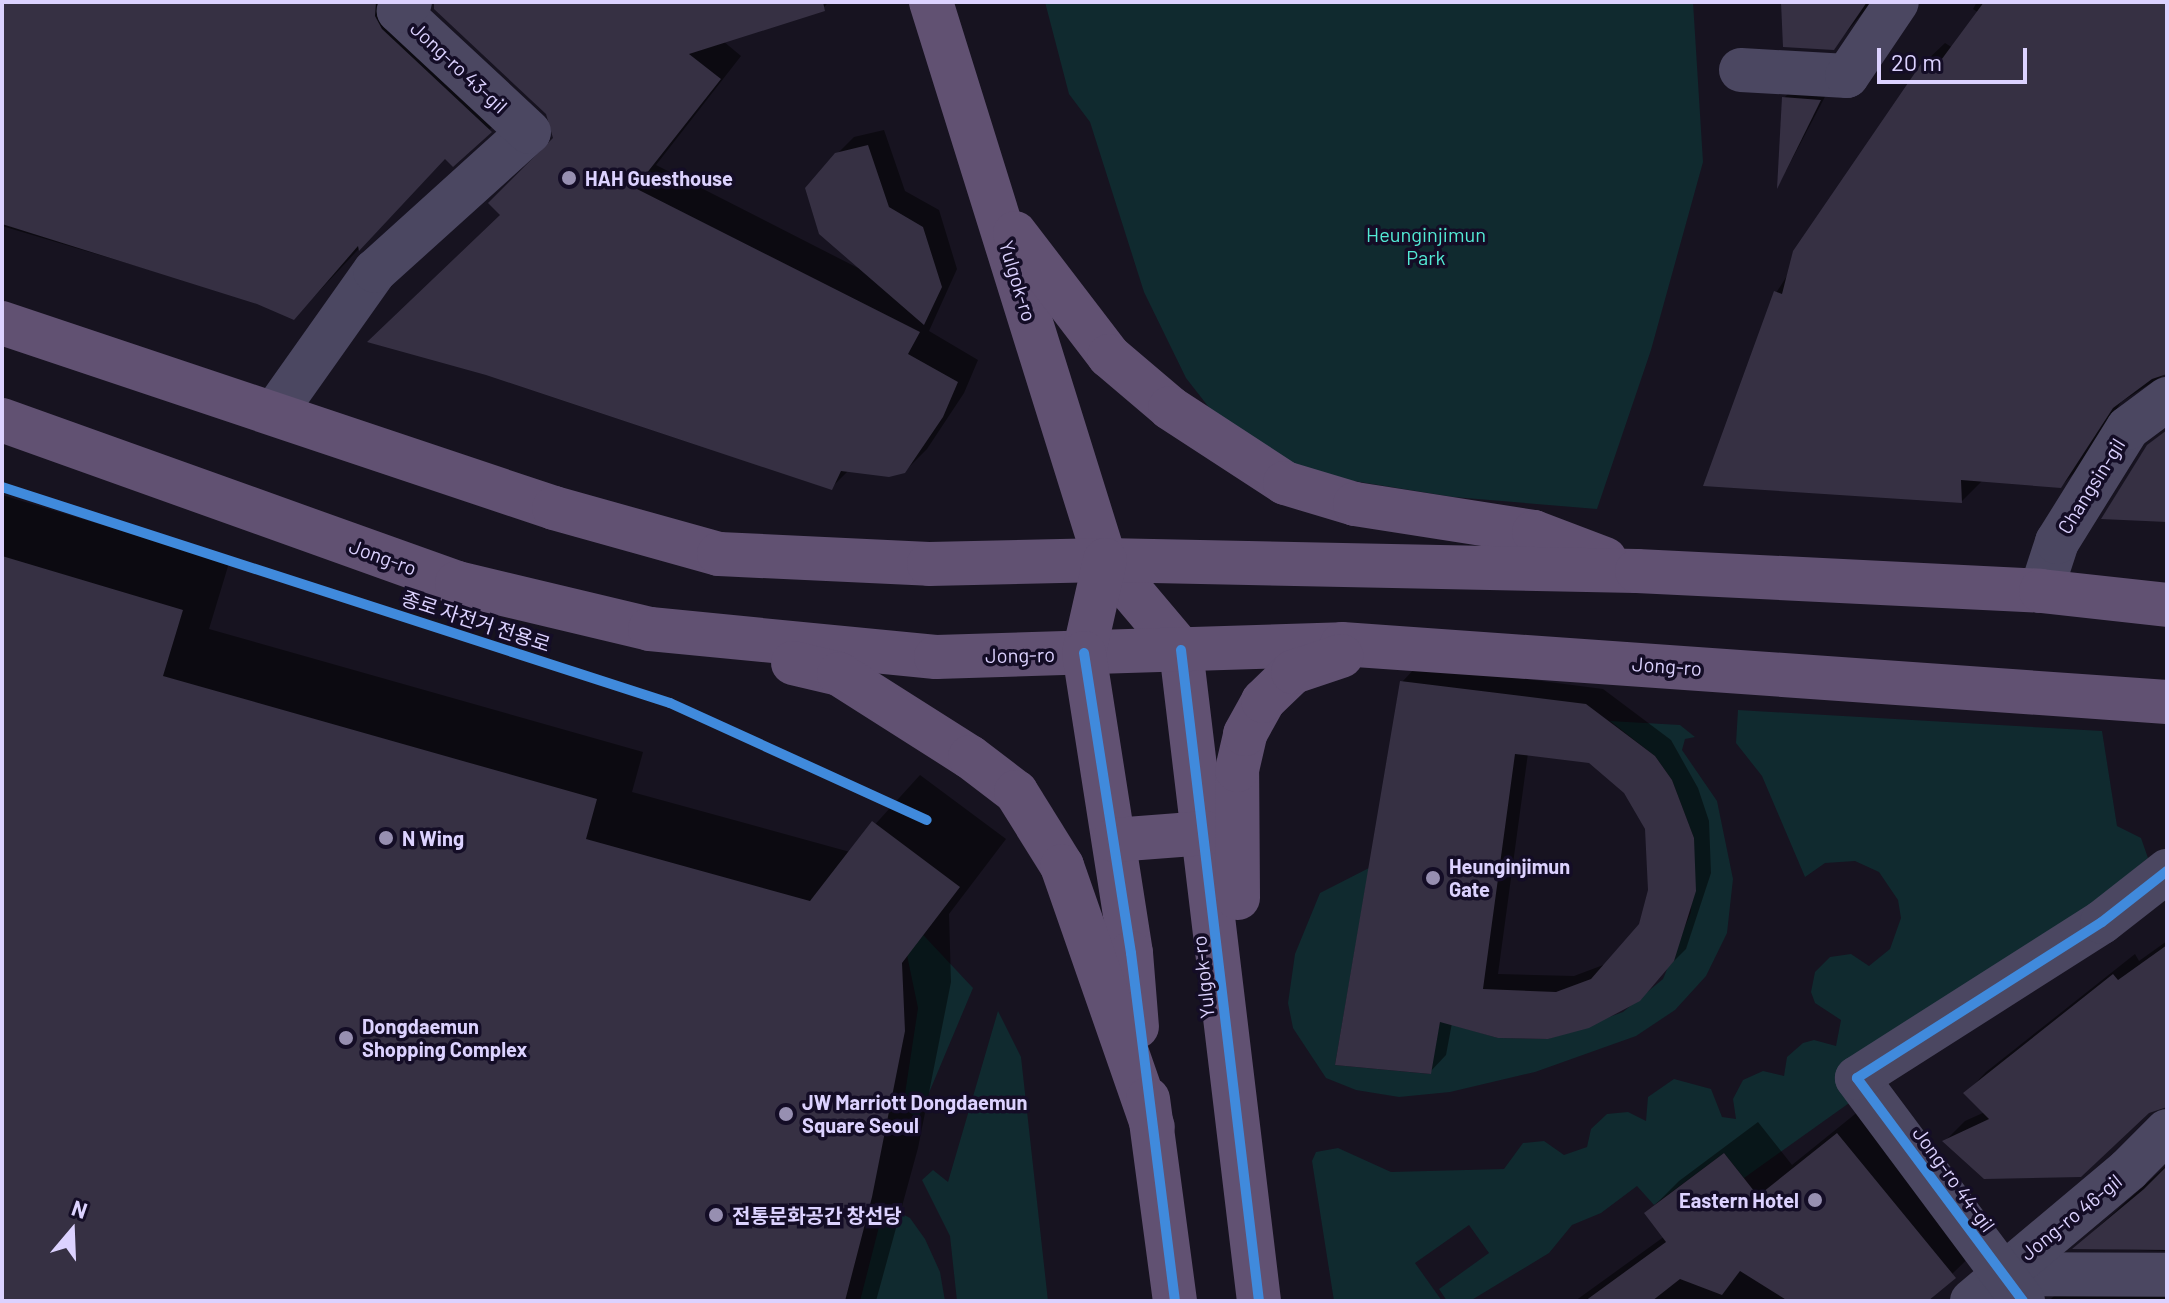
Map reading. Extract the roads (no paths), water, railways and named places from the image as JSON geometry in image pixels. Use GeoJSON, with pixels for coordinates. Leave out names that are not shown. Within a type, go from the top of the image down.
{"type":"FeatureCollection","features":[{"type":"Feature","properties":{"kind":"main road","name":"Yulgok-ro"},"geometry":{"type":"LineString","coordinates":[[931,2],[1105,560],[1181,650],[1206,833],[1259,1301]]}},
{"type":"Feature","properties":{"kind":"main road"},"geometry":{"type":"LineString","coordinates":[[995,207],[1109,356],[1170,408],[1285,483],[1355,504],[1534,532],[1637,571]]}},
{"type":"Feature","properties":{"kind":"main road"},"geometry":{"type":"LineString","coordinates":[[2,323],[554,508],[719,554],[929,564],[1105,560],[1637,571],[2041,591],[2167,605]]}},
{"type":"Feature","properties":{"kind":"main road","name":"Jong-ro"},"geometry":{"type":"LineString","coordinates":[[2,420],[457,583],[650,629],[936,657],[1375,646],[2167,702]]}},
{"type":"Feature","properties":{"kind":"main road"},"geometry":{"type":"LineString","coordinates":[[1105,560],[1084,653],[1114,840],[1175,1301]]}},
{"type":"Feature","properties":{"kind":"main road"},"geometry":{"type":"LineString","coordinates":[[650,629],[839,674],[970,757],[1016,792],[1062,866],[1153,1127]]}},
{"type":"Feature","properties":{"kind":"main road"},"geometry":{"type":"LineString","coordinates":[[1239,1145],[1237,770],[1245,734],[1263,701],[1293,672],[1375,646]]}},
{"type":"Feature","properties":{"kind":"main road"},"geometry":{"type":"LineString","coordinates":[[1114,840],[1206,833]]}},
{"type":"Feature","properties":{"kind":"street","name":"Jong-ro 43-gil"},"geometry":{"type":"LineString","coordinates":[[275,412],[375,271],[529,132],[399,11],[410,2]]}},
{"type":"Feature","properties":{"kind":"street"},"geometry":{"type":"LineString","coordinates":[[1741,70],[1847,76],[1897,2]]}},
{"type":"Feature","properties":{"kind":"street","name":"Changsin-gil"},"geometry":{"type":"LineString","coordinates":[[2041,591],[2057,542],[2128,428],[2167,399]]}},
{"type":"Feature","properties":{"kind":"street","name":"Jong-ro 44-gil"},"geometry":{"type":"LineString","coordinates":[[1998,1292],[1857,1078],[2102,922],[2167,871]]}},
{"type":"Feature","properties":{"kind":"street","name":"Jong-ro 46-gil"},"geometry":{"type":"LineString","coordinates":[[1998,1292],[2167,1131]]}},
{"type":"Feature","properties":{"kind":"street"},"geometry":{"type":"LineString","coordinates":[[1159,1301],[1165,1217]]}},
{"type":"Feature","properties":{"kind":"street"},"geometry":{"type":"LineString","coordinates":[[1998,1292],[2167,1275]]}},
{"type":"Feature","properties":{"kind":"place","name":"HAH Guesthouse"},"geometry":{"type":"Point","coordinates":[569,178]}},
{"type":"Feature","properties":{"kind":"place","name":"N Wing"},"geometry":{"type":"Point","coordinates":[386,838]}},
{"type":"Feature","properties":{"kind":"place","name":"Heunginjimun Gate"},"geometry":{"type":"Point","coordinates":[1433,878]}},
{"type":"Feature","properties":{"kind":"place","name":"Dongdaemun Shopping Complex"},"geometry":{"type":"Point","coordinates":[346,1038]}},
{"type":"Feature","properties":{"kind":"place","name":"JW Marriott Dongdaemun Square Seoul"},"geometry":{"type":"Point","coordinates":[786,1114]}},
{"type":"Feature","properties":{"kind":"place","name":"Eastern Hotel"},"geometry":{"type":"Point","coordinates":[1815,1200]}},
{"type":"Feature","properties":{"kind":"place","name":"전통문화공간 창선당"},"geometry":{"type":"Point","coordinates":[716,1215]}},
{"type":"Feature","properties":{"kind":"park label","name":"Heunginjimun Park"},"geometry":{"type":"Point","coordinates":[1426,246]}}]}
